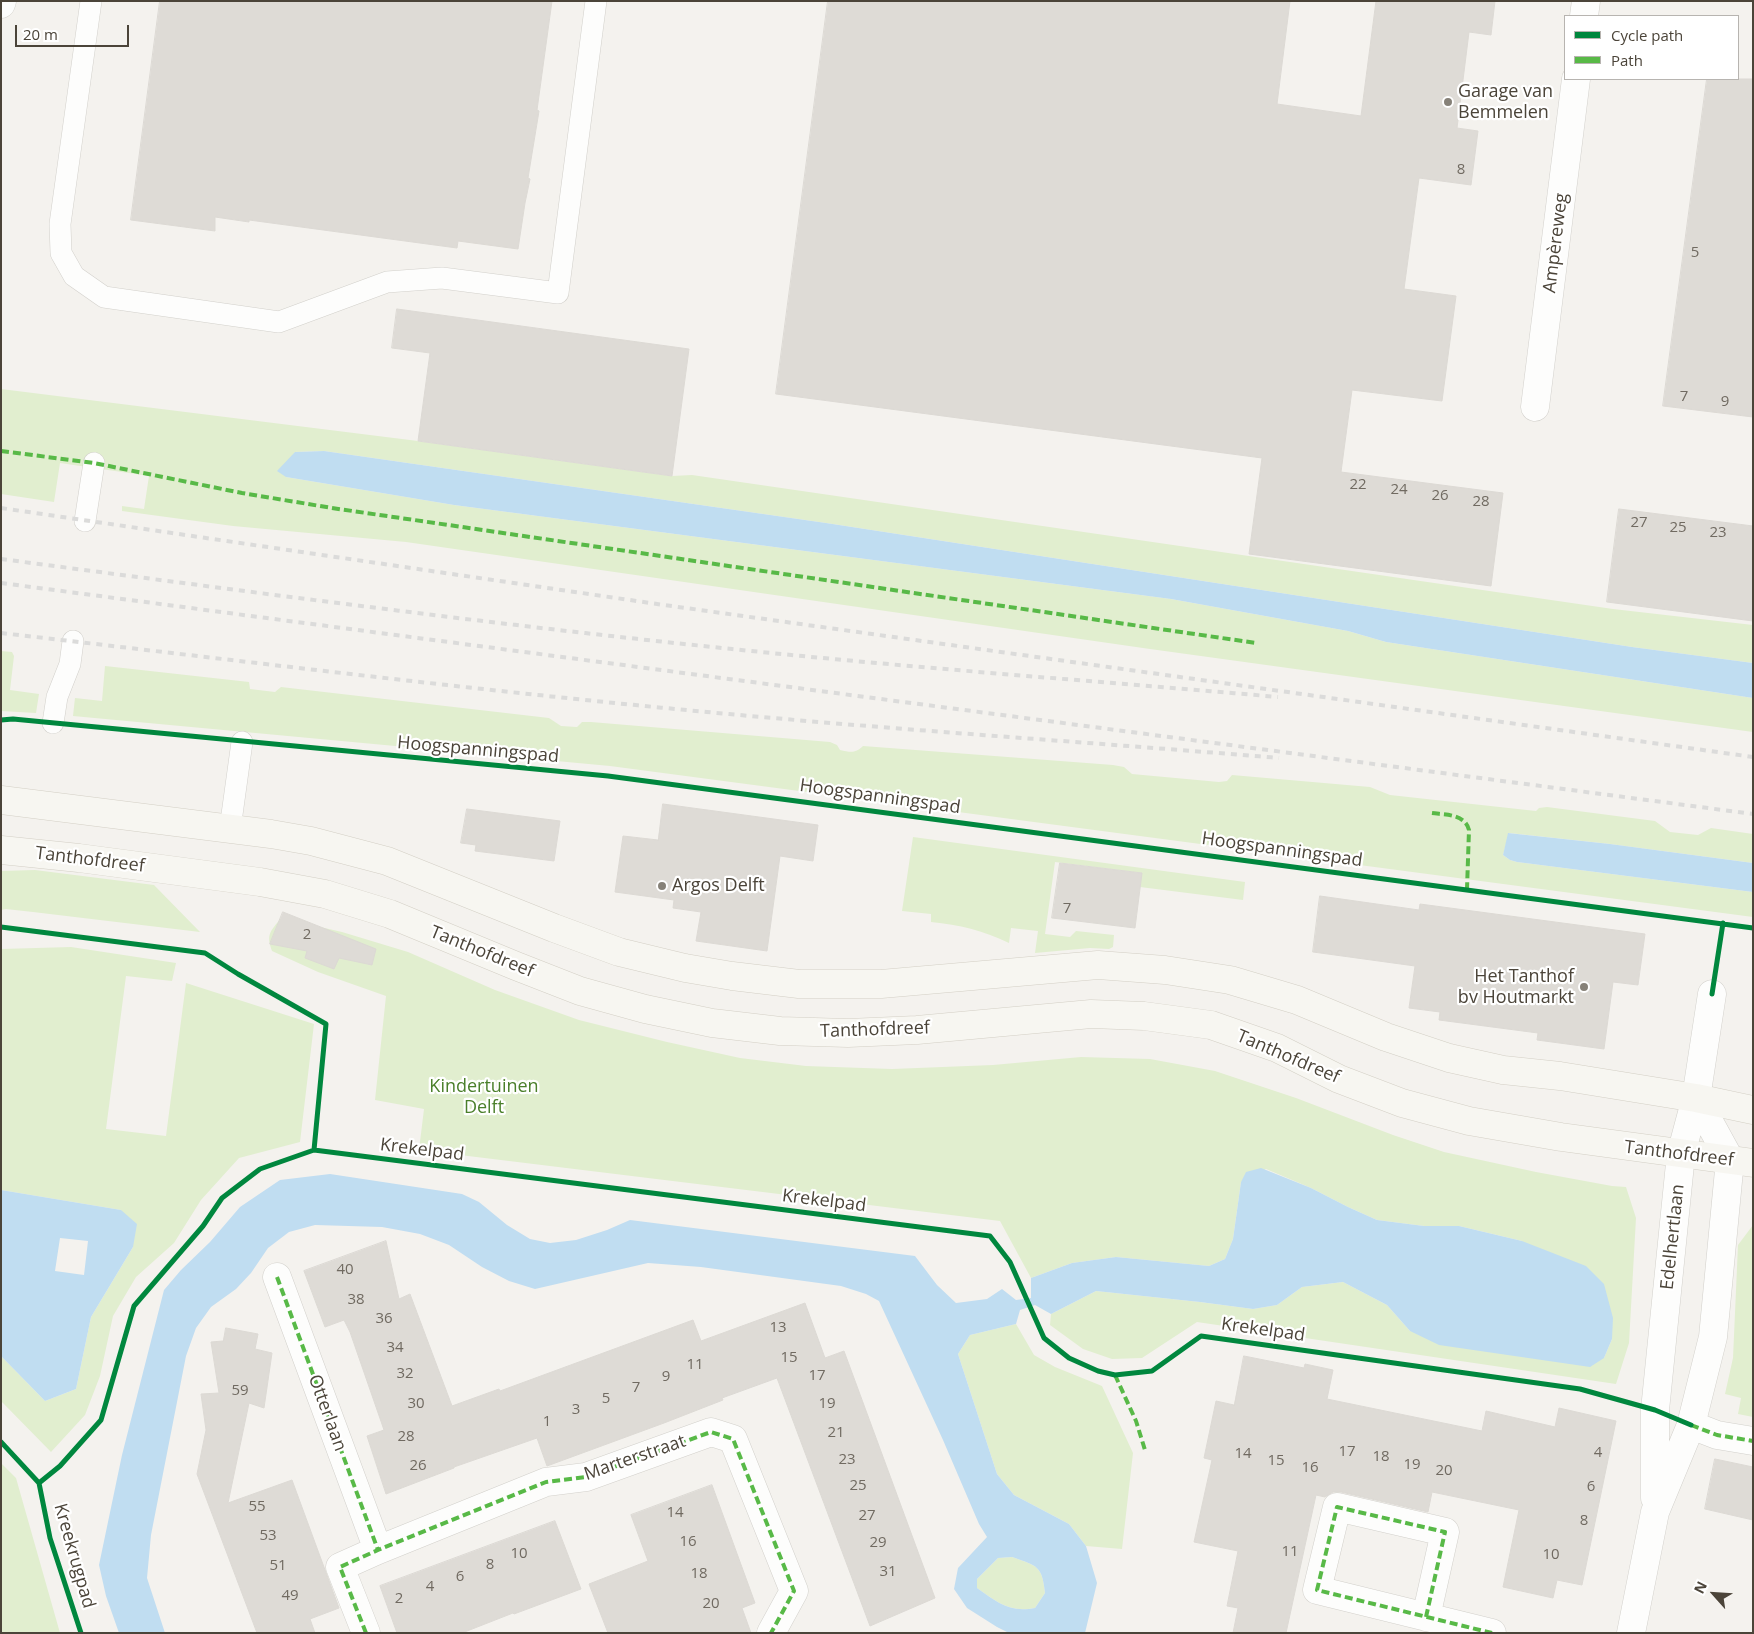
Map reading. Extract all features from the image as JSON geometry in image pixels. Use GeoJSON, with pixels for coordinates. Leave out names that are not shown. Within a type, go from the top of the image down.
{"type":"FeatureCollection","features":[{"type":"Feature","properties":{"kind":"street"},"geometry":{"type":"LineString","coordinates":[[1584,15],[1586,1]]}},
{"type":"Feature","properties":{"kind":"street","name":"Ampèreweg"},"geometry":{"type":"LineString","coordinates":[[1535,407],[1576,80]]}},
{"type":"Feature","properties":{"kind":"street"},"geometry":{"type":"LineString","coordinates":[[1,800],[91,810],[311,841],[387,861],[619,952],[694,970],[799,984],[882,984],[1098,965],[1165,970],[1230,980],[1297,1000],[1386,1037],[1449,1058],[1503,1070],[1560,1076],[1696,1098],[1753,1110]]}},
{"type":"Feature","properties":{"kind":"street","name":"Tanthofdreef"},"geometry":{"type":"LineString","coordinates":[[1,850],[79,858],[260,882],[325,894],[390,914],[580,991],[645,1009],[712,1023],[780,1031],[848,1033],[917,1030],[1090,1014],[1144,1016],[1211,1025],[1277,1048],[1339,1079],[1402,1103],[1469,1121],[1561,1137],[1741,1162]]}},
{"type":"Feature","properties":{"kind":"street","name":"Edelhertlaan"},"geometry":{"type":"LineString","coordinates":[[1631,1633],[1655,1512],[1655,1410],[1681,1154],[1696,1098],[1712,994]]}},
{"type":"Feature","properties":{"kind":"street"},"geometry":{"type":"LineString","coordinates":[[1696,1098],[1741,1162]]}},
{"type":"Feature","properties":{"kind":"street","name":"Edelhertlaan"},"geometry":{"type":"LineString","coordinates":[[1655,1512],[1691,1425],[1713,1337],[1741,1162]]}},
{"type":"Feature","properties":{"kind":"street","name":"Otterlaan"},"geometry":{"type":"LineString","coordinates":[[276,1277],[378,1550]]}},
{"type":"Feature","properties":{"kind":"street"},"geometry":{"type":"LineString","coordinates":[[1691,1425],[1717,1435],[1753,1441]]}},
{"type":"Feature","properties":{"kind":"street","name":"Marterstraat"},"geometry":{"type":"LineString","coordinates":[[366,1633],[340,1567],[546,1482],[586,1477],[711,1432],[733,1439],[794,1591],[771,1633]]}},
{"type":"Feature","properties":{"kind":"street"},"geometry":{"type":"LineString","coordinates":[[1426,1617],[1446,1532],[1336,1507],[1317,1590],[1426,1617],[1492,1633]]}},
{"type":"Feature","properties":{"kind":"lane"},"geometry":{"type":"LineString","coordinates":[[91,1],[60,224],[61,253],[74,276],[104,297],[278,322],[387,282],[442,278],[558,293],[596,1]]}},
{"type":"Feature","properties":{"kind":"lane"},"geometry":{"type":"LineString","coordinates":[[85,521],[94,463]]}},
{"type":"Feature","properties":{"kind":"lane"},"geometry":{"type":"LineString","coordinates":[[53,724],[57,697],[70,664],[73,641]]}},
{"type":"Feature","properties":{"kind":"lane"},"geometry":{"type":"LineString","coordinates":[[230,829],[242,742]]}},
{"type":"Feature","properties":{"kind":"green space"},"geometry":{"type":"Polygon","coordinates":[[[1,389],[418,441],[672,476],[692,475],[1613,609],[1753,625],[1753,663],[1632,647],[826,523],[324,451],[295,452],[286,477],[454,505],[1171,599],[1348,631],[1386,642],[1753,698],[1753,732],[1150,649],[406,542],[233,526],[122,511],[122,506],[144,509],[149,476],[60,463],[54,502],[1,494],[1,389]]]}},
{"type":"Feature","properties":{"kind":"green space"},"geometry":{"type":"Polygon","coordinates":[[[1,651],[12,652],[14,656],[10,690],[39,694],[36,713],[1,711],[1,651]]]}},
{"type":"Feature","properties":{"kind":"green space"},"geometry":{"type":"Polygon","coordinates":[[[105,666],[249,682],[250,689],[275,692],[281,687],[549,718],[561,726],[577,727],[582,722],[591,722],[830,742],[837,745],[840,750],[850,752],[863,746],[1113,765],[1124,767],[1132,774],[1219,782],[1227,781],[1232,775],[1370,787],[1390,795],[1536,811],[1539,808],[1547,807],[1655,821],[1670,832],[1698,835],[1711,828],[1753,834],[1753,863],[1509,833],[1503,855],[1517,862],[1753,892],[1753,917],[610,766],[73,716],[75,698],[102,701],[105,666]]]}},
{"type":"Feature","properties":{"kind":"green space"},"geometry":{"type":"Polygon","coordinates":[[[913,837],[1245,882],[1243,900],[1140,887],[1141,873],[1055,862],[1045,934],[1070,937],[1076,931],[1114,935],[1113,947],[1109,949],[1090,948],[1035,953],[1038,931],[1011,928],[1009,943],[971,929],[931,922],[931,914],[902,911],[913,837]]]}},
{"type":"Feature","properties":{"kind":"green space"},"geometry":{"type":"Polygon","coordinates":[[[35,870],[154,885],[200,932],[6,909],[1,910],[1,871],[35,870]]]}},
{"type":"Feature","properties":{"kind":"green space","name":"Kindertuinen Delft"},"geometry":{"type":"Polygon","coordinates":[[[281,918],[342,932],[408,952],[495,990],[579,1020],[740,1058],[806,1066],[892,1069],[993,1065],[1081,1057],[1150,1059],[1215,1071],[1296,1098],[1393,1135],[1444,1152],[1536,1172],[1626,1187],[1636,1218],[1629,1343],[1616,1384],[1197,1322],[1142,1358],[1112,1359],[1083,1349],[1050,1325],[1051,1314],[1096,1291],[1253,1309],[1277,1305],[1302,1287],[1343,1282],[1387,1305],[1410,1331],[1604,1358],[1612,1339],[1522,1241],[1459,1226],[1424,1226],[1377,1220],[1311,1188],[1266,1169],[1241,1182],[1233,1239],[1225,1259],[1209,1266],[1116,1257],[1072,1263],[1031,1278],[1000,1221],[419,1150],[424,1109],[375,1100],[386,996],[318,972],[272,951],[269,941],[270,933],[281,918]]]}},
{"type":"Feature","properties":{"kind":"green space"},"geometry":{"type":"Polygon","coordinates":[[[71,947],[176,963],[172,981],[126,976],[106,1129],[166,1136],[186,983],[314,1024],[300,1142],[239,1158],[201,1200],[174,1243],[136,1277],[113,1316],[100,1376],[85,1415],[51,1452],[1,1401],[1,1356],[45,1401],[76,1389],[91,1317],[133,1247],[121,1210],[1,1190],[1,949],[71,947]]]}},
{"type":"Feature","properties":{"kind":"green space"},"geometry":{"type":"Polygon","coordinates":[[[1753,1225],[1753,1417],[1738,1414],[1741,1398],[1725,1394],[1733,1358],[1738,1245],[1753,1225]]]}},
{"type":"Feature","properties":{"kind":"green space"},"geometry":{"type":"Polygon","coordinates":[[[1016,1324],[1034,1355],[1055,1367],[1102,1386],[1133,1453],[1122,1549],[1086,1546],[1069,1524],[1014,1495],[997,1474],[958,1354],[970,1335],[1016,1324]]]}},
{"type":"Feature","properties":{"kind":"green space"},"geometry":{"type":"Polygon","coordinates":[[[1,1463],[16,1478],[60,1633],[1,1633],[1,1463]]]}},
{"type":"Feature","properties":{"kind":"green space"},"geometry":{"type":"Polygon","coordinates":[[[1012,1557],[1033,1565],[1040,1572],[1045,1593],[1035,1608],[1010,1608],[997,1602],[977,1588],[977,1579],[998,1558],[1012,1557]]]}},
{"type":"Feature","properties":{"kind":"water"},"geometry":{"type":"Polygon","coordinates":[[[324,451],[826,523],[1632,647],[1753,663],[1753,698],[1386,642],[1348,631],[1171,599],[454,505],[286,477],[277,471],[295,452],[324,451]]]}},
{"type":"Feature","properties":{"kind":"water"},"geometry":{"type":"Polygon","coordinates":[[[1508,833],[1753,863],[1753,892],[1517,862],[1503,855],[1508,833]]]}},
{"type":"Feature","properties":{"kind":"water"},"geometry":{"type":"Polygon","coordinates":[[[1261,1168],[1311,1188],[1377,1220],[1424,1226],[1459,1226],[1522,1241],[1586,1266],[1604,1284],[1613,1318],[1612,1339],[1604,1358],[1590,1367],[1439,1345],[1410,1331],[1387,1305],[1343,1282],[1302,1287],[1277,1305],[1253,1309],[1096,1291],[1051,1314],[1035,1305],[1020,1310],[1016,1324],[970,1335],[958,1354],[997,1474],[1014,1495],[1069,1524],[1086,1546],[1097,1583],[1085,1633],[1009,1633],[967,1608],[954,1589],[958,1568],[987,1537],[979,1524],[943,1440],[879,1301],[866,1294],[841,1286],[701,1267],[648,1263],[535,1289],[509,1281],[482,1267],[449,1245],[420,1234],[382,1227],[315,1225],[289,1232],[268,1248],[251,1273],[236,1289],[211,1307],[196,1328],[186,1356],[151,1535],[147,1578],[165,1633],[119,1633],[106,1596],[99,1565],[122,1455],[164,1290],[181,1270],[210,1242],[240,1207],[280,1180],[330,1174],[462,1194],[479,1202],[507,1225],[530,1239],[550,1243],[576,1240],[630,1220],[915,1256],[937,1285],[956,1303],[987,1299],[1002,1289],[1016,1300],[1031,1298],[1031,1278],[1072,1263],[1116,1257],[1209,1266],[1225,1259],[1233,1239],[1241,1182],[1246,1172],[1261,1168]],[[1012,1557],[998,1558],[977,1579],[977,1588],[997,1602],[1010,1608],[1035,1608],[1045,1593],[1040,1572],[1033,1565],[1012,1557]]]}},
{"type":"Feature","properties":{"kind":"water"},"geometry":{"type":"Polygon","coordinates":[[[1,1190],[121,1210],[137,1224],[133,1247],[91,1317],[76,1389],[45,1401],[1,1356],[1,1190]],[[60,1238],[55,1271],[84,1275],[88,1241],[60,1238]]]}},
{"type":"Feature","properties":{"kind":"building"},"geometry":{"type":"Polygon","coordinates":[[[160,1],[552,1],[537,110],[539,111],[528,178],[530,179],[518,249],[458,241],[457,248],[215,217],[215,231],[131,220],[160,1]]]}},
{"type":"Feature","properties":{"kind":"building"},"geometry":{"type":"Polygon","coordinates":[[[828,1],[1290,1],[1277,104],[1361,116],[1376,1],[1495,1],[1491,35],[1469,32],[1457,128],[1478,131],[1471,185],[1419,178],[1404,289],[1456,296],[1442,401],[1352,390],[1341,472],[1503,493],[1491,586],[1249,554],[1262,458],[776,394],[828,1]]]}},
{"type":"Feature","properties":{"kind":"building"},"geometry":{"type":"Polygon","coordinates":[[[1753,79],[1753,417],[1663,406],[1707,80],[1753,79]]]}},
{"type":"Feature","properties":{"kind":"building"},"geometry":{"type":"Polygon","coordinates":[[[397,309],[689,349],[672,476],[418,441],[430,353],[392,348],[397,309]]]}},
{"type":"Feature","properties":{"kind":"building"},"geometry":{"type":"Polygon","coordinates":[[[1619,509],[1753,526],[1753,621],[1607,602],[1619,509]]]}},
{"type":"Feature","properties":{"kind":"building"},"geometry":{"type":"Polygon","coordinates":[[[663,804],[818,825],[813,861],[780,856],[767,951],[696,941],[701,912],[673,908],[674,900],[615,892],[623,836],[658,840],[663,804]]]}},
{"type":"Feature","properties":{"kind":"building"},"geometry":{"type":"Polygon","coordinates":[[[467,809],[560,821],[554,861],[475,851],[476,845],[461,843],[467,809]]]}},
{"type":"Feature","properties":{"kind":"building"},"geometry":{"type":"Polygon","coordinates":[[[1060,863],[1142,873],[1135,928],[1052,918],[1060,863]]]}},
{"type":"Feature","properties":{"kind":"building"},"geometry":{"type":"Polygon","coordinates":[[[1320,896],[1419,910],[1420,904],[1645,934],[1638,985],[1613,982],[1604,1049],[1537,1040],[1538,1033],[1439,1020],[1440,1012],[1409,1008],[1415,966],[1313,952],[1320,896]]]}},
{"type":"Feature","properties":{"kind":"building"},"geometry":{"type":"Polygon","coordinates":[[[283,912],[376,949],[372,965],[339,958],[334,969],[305,958],[307,951],[270,944],[283,912]]]}},
{"type":"Feature","properties":{"kind":"building"},"geometry":{"type":"Polygon","coordinates":[[[386,1241],[399,1299],[410,1294],[452,1406],[499,1389],[500,1391],[693,1320],[701,1341],[805,1303],[825,1358],[844,1351],[935,1598],[870,1626],[777,1378],[722,1398],[723,1400],[664,1423],[547,1466],[537,1438],[454,1467],[386,1494],[367,1436],[384,1430],[350,1332],[344,1320],[325,1327],[304,1271],[386,1241]]]}},
{"type":"Feature","properties":{"kind":"building"},"geometry":{"type":"Polygon","coordinates":[[[226,1328],[258,1334],[255,1349],[272,1353],[264,1408],[249,1403],[228,1503],[292,1480],[339,1608],[310,1619],[315,1633],[257,1633],[197,1474],[206,1430],[201,1394],[219,1393],[211,1342],[223,1341],[226,1328]]]}},
{"type":"Feature","properties":{"kind":"building"},"geometry":{"type":"Polygon","coordinates":[[[1244,1356],[1304,1368],[1305,1364],[1333,1370],[1327,1399],[1482,1431],[1486,1411],[1555,1427],[1559,1408],[1616,1421],[1582,1585],[1557,1580],[1553,1598],[1503,1587],[1519,1510],[1432,1492],[1428,1512],[1341,1492],[1333,1492],[1325,1497],[1316,1495],[1286,1633],[1233,1633],[1238,1608],[1227,1606],[1238,1551],[1194,1542],[1212,1460],[1204,1458],[1216,1401],[1234,1405],[1244,1356]]]}},
{"type":"Feature","properties":{"kind":"building"},"geometry":{"type":"Polygon","coordinates":[[[1715,1459],[1753,1467],[1753,1520],[1705,1509],[1715,1459]]]}},
{"type":"Feature","properties":{"kind":"building"},"geometry":{"type":"Polygon","coordinates":[[[712,1485],[755,1603],[742,1608],[751,1633],[608,1633],[589,1584],[648,1561],[631,1515],[712,1485]]]}},
{"type":"Feature","properties":{"kind":"building"},"geometry":{"type":"Polygon","coordinates":[[[555,1521],[581,1589],[462,1633],[397,1633],[380,1586],[555,1521]]]}},
{"type":"Feature","properties":{"kind":"railway"},"geometry":{"type":"LineString","coordinates":[[1,508],[657,604],[1753,757]]}},
{"type":"Feature","properties":{"kind":"railway"},"geometry":{"type":"LineString","coordinates":[[1,559],[366,607],[732,649],[1278,697]]}},
{"type":"Feature","properties":{"kind":"railway"},"geometry":{"type":"LineString","coordinates":[[1,583],[1753,814]]}},
{"type":"Feature","properties":{"kind":"railway"},"geometry":{"type":"LineString","coordinates":[[1,633],[442,684],[707,712],[1279,758]]}},
{"type":"Feature","properties":{"kind":"marked path"},"geometry":{"type":"LineString","coordinates":[[1,451],[94,463],[242,493],[332,508],[1256,643]]}},
{"type":"Feature","properties":{"kind":"marked path"},"geometry":{"type":"LineString","coordinates":[[1432,813],[1454,816],[1464,821],[1467,825],[1469,830],[1467,889]]}},
{"type":"Feature","properties":{"kind":"marked path"},"geometry":{"type":"LineString","coordinates":[[277,1277],[378,1550]]}},
{"type":"Feature","properties":{"kind":"marked path"},"geometry":{"type":"LineString","coordinates":[[1115,1375],[1136,1421],[1145,1450]]}},
{"type":"Feature","properties":{"kind":"marked path"},"geometry":{"type":"LineString","coordinates":[[1691,1425],[1717,1435],[1753,1441]]}},
{"type":"Feature","properties":{"kind":"marked path"},"geometry":{"type":"LineString","coordinates":[[366,1633],[340,1567],[546,1482],[586,1477],[711,1432],[733,1439],[794,1591],[771,1633]]}},
{"type":"Feature","properties":{"kind":"marked path"},"geometry":{"type":"LineString","coordinates":[[1426,1617],[1445,1532],[1337,1507],[1317,1590],[1492,1633]]}},
{"type":"Feature","properties":{"kind":"cycle path","name":"Hoogspanningspad"},"geometry":{"type":"LineString","coordinates":[[1,720],[13,719],[608,776],[1753,928]]}},
{"type":"Feature","properties":{"kind":"cycle path"},"geometry":{"type":"LineString","coordinates":[[1712,994],[1723,923]]}},
{"type":"Feature","properties":{"kind":"cycle path"},"geometry":{"type":"LineString","coordinates":[[1,927],[205,953],[326,1024],[314,1150]]}},
{"type":"Feature","properties":{"kind":"cycle path","name":"Krekelpad"},"geometry":{"type":"LineString","coordinates":[[39,1483],[60,1466],[101,1420],[134,1306],[203,1226],[222,1198],[260,1169],[314,1150],[990,1236],[1010,1262],[1044,1338],[1069,1358],[1098,1371],[1115,1375],[1152,1371],[1201,1336],[1580,1389],[1655,1410],[1691,1425]]}},
{"type":"Feature","properties":{"kind":"cycle path","name":"Kreekrugpad"},"geometry":{"type":"LineString","coordinates":[[1,1442],[39,1483],[50,1538],[81,1633]]}},
{"type":"Feature","properties":{"kind":"place","name":"Garage van Bemmelen"},"geometry":{"type":"Point","coordinates":[1448,102]}},
{"type":"Feature","properties":{"kind":"place","name":"Argos Delft"},"geometry":{"type":"Point","coordinates":[662,886]}},
{"type":"Feature","properties":{"kind":"place","name":"Het Tanthof bv Houtmarkt"},"geometry":{"type":"Point","coordinates":[1584,987]}}]}
